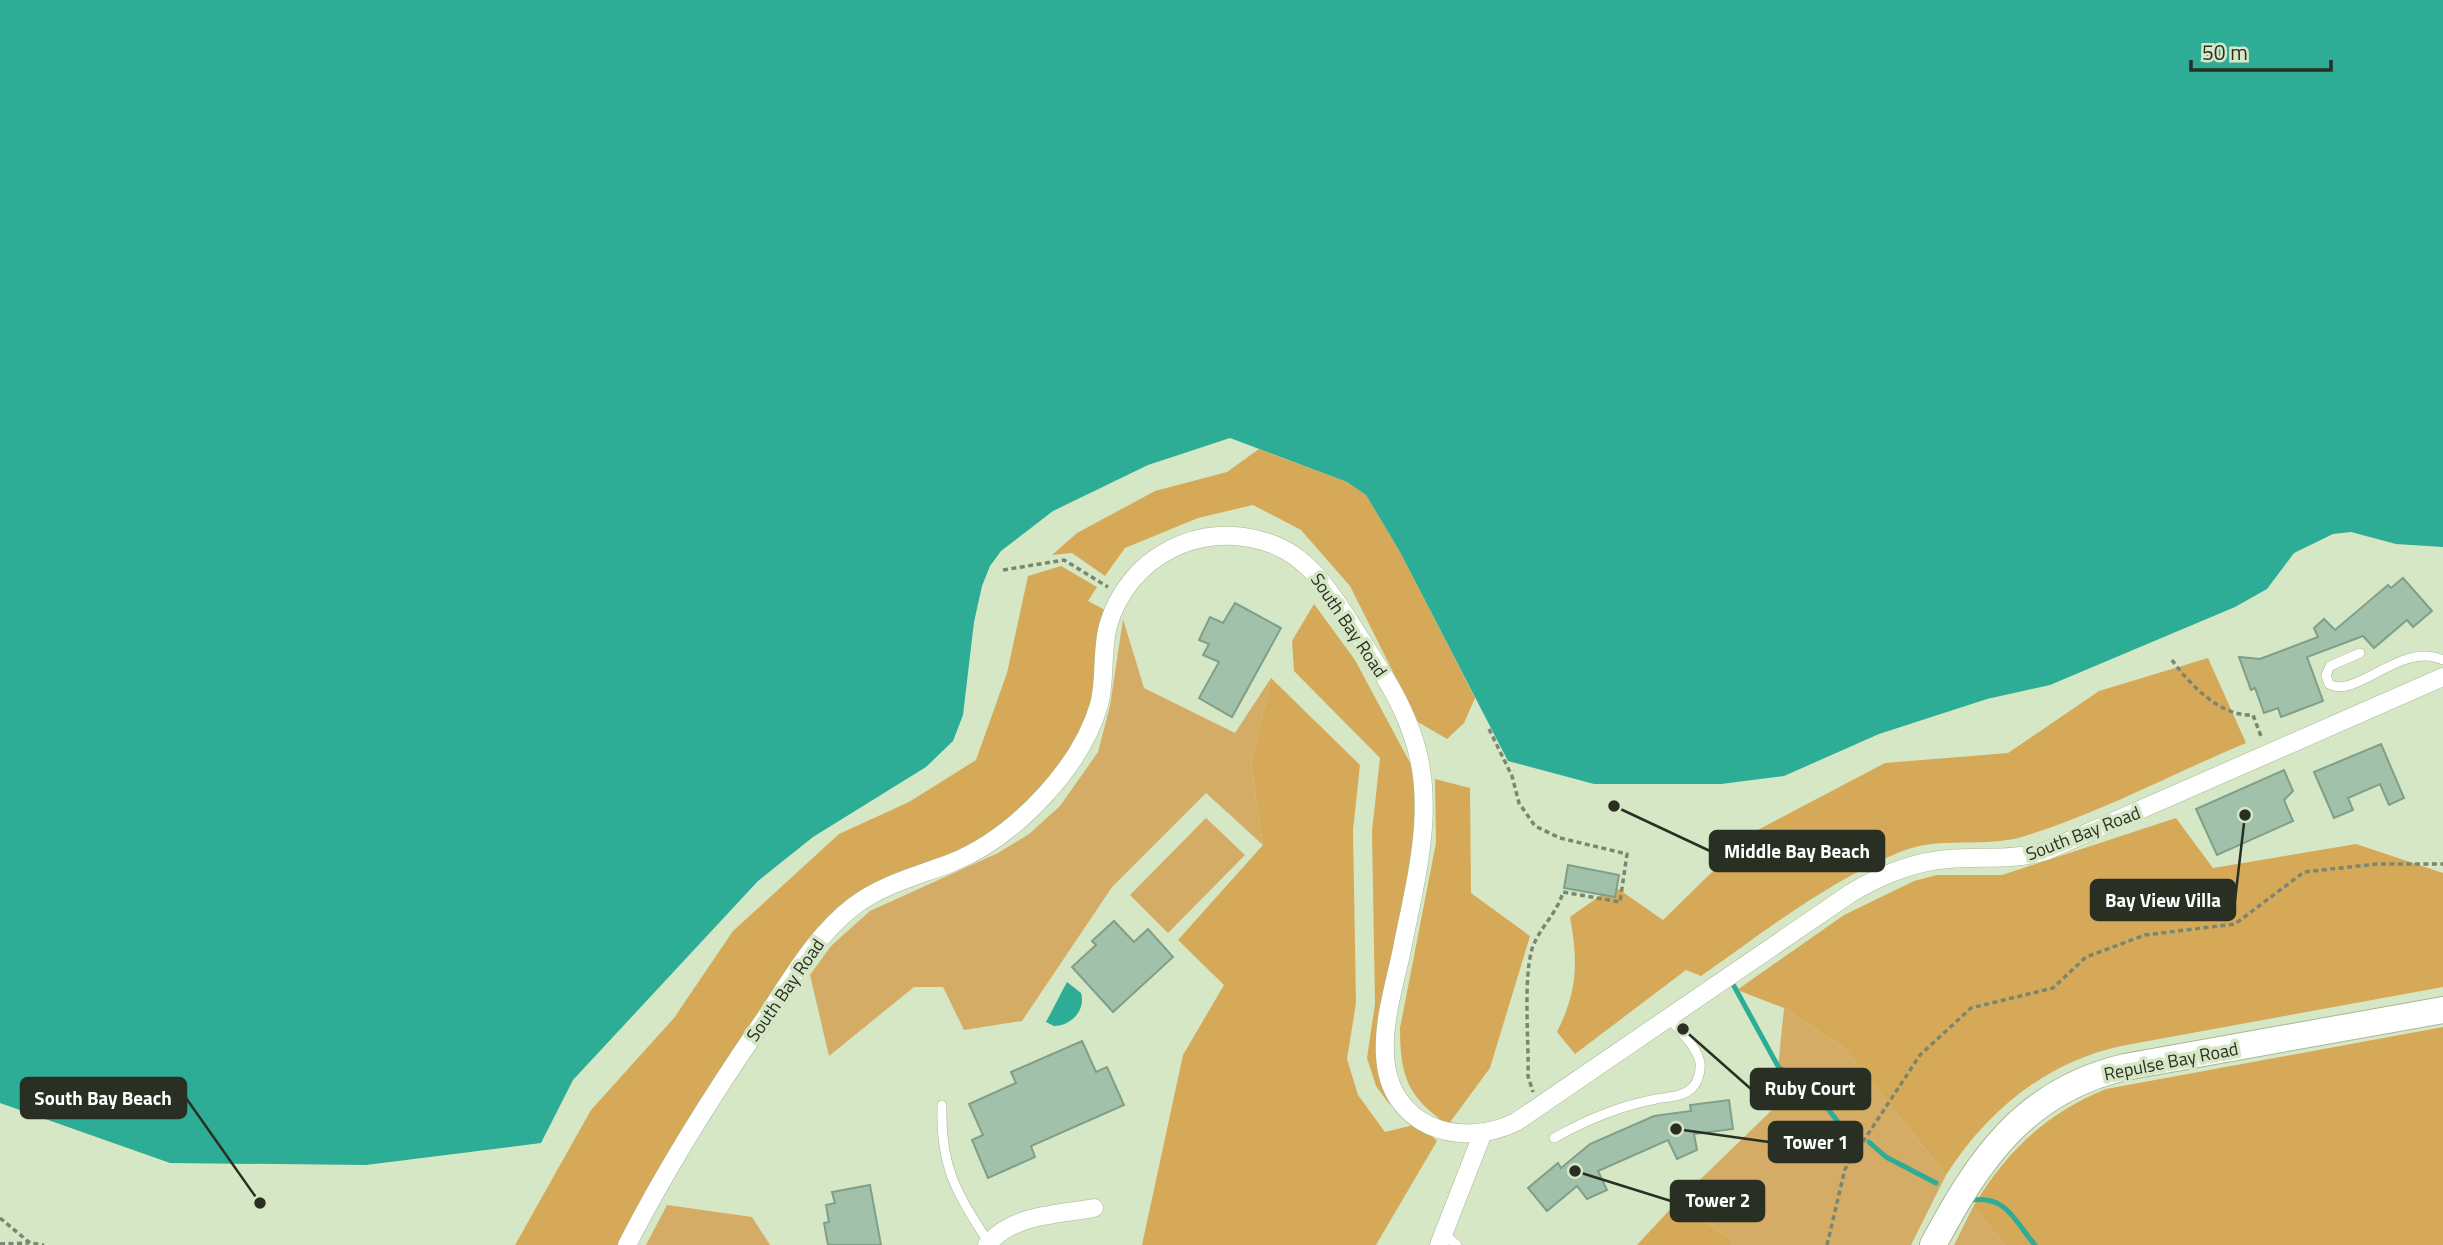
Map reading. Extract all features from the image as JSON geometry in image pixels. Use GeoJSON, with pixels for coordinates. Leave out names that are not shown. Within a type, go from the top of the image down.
{"type":"FeatureCollection","features":[{"type":"Feature","properties":{"kind":"main road","name":"Repulse Bay Road"},"geometry":{"type":"LineString","coordinates":[[1933,1245],[1973,1175],[2001,1138],[2037,1107],[2078,1083],[2125,1068],[2443,1010]]}},
{"type":"Feature","properties":{"kind":"street","name":"South Bay Road"},"geometry":{"type":"LineString","coordinates":[[627,1245],[701,1113],[822,936],[868,897],[903,879],[962,858],[991,841],[1034,806],[1061,775],[1084,741],[1099,706],[1105,642],[1121,596],[1144,567],[1168,550],[1191,539],[1228,535],[1269,543],[1290,553],[1314,572],[1338,603],[1398,700],[1417,748],[1423,780],[1423,833],[1387,1025],[1387,1070],[1401,1101],[1426,1123],[1450,1134],[1482,1135],[1516,1122],[1851,893],[1887,873],[1930,861],[2008,859],[2046,851],[2443,677]]}},
{"type":"Feature","properties":{"kind":"street"},"geometry":{"type":"LineString","coordinates":[[1447,1242],[1482,1135]]}},
{"type":"Feature","properties":{"kind":"street"},"geometry":{"type":"LineString","coordinates":[[988,1244],[1007,1226],[1020,1221],[1094,1208]]}},
{"type":"Feature","properties":{"kind":"lane"},"geometry":{"type":"LineString","coordinates":[[2360,653],[2330,666],[2326,675],[2329,684],[2344,687],[2419,653],[2443,660]]}},
{"type":"Feature","properties":{"kind":"lane"},"geometry":{"type":"LineString","coordinates":[[1554,1138],[1598,1116],[1645,1101],[1682,1095],[1692,1088],[1699,1077],[1700,1065],[1696,1053],[1669,1018]]}},
{"type":"Feature","properties":{"kind":"lane"},"geometry":{"type":"LineString","coordinates":[[942,1105],[941,1142],[958,1195],[988,1244]]}},
{"type":"Feature","properties":{"kind":"path"},"geometry":{"type":"LineString","coordinates":[[1003,570],[1064,560],[1121,596]]}},
{"type":"Feature","properties":{"kind":"path"},"geometry":{"type":"LineString","coordinates":[[2172,660],[2191,686],[2241,716],[2253,715],[2269,754]]}},
{"type":"Feature","properties":{"kind":"path"},"geometry":{"type":"LineString","coordinates":[[1489,729],[1512,776],[1519,803],[1535,827],[1560,838],[1627,855],[1620,902],[1563,892],[1557,912],[1539,934],[1532,950],[1528,1076],[1542,1105]]}},
{"type":"Feature","properties":{"kind":"path"},"geometry":{"type":"LineString","coordinates":[[1827,1245],[1845,1169],[1920,1055],[1971,1008],[2053,988],[2086,957],[2145,935],[2235,923],[2304,872],[2377,863],[2443,864]]}},
{"type":"Feature","properties":{"kind":"path"},"geometry":{"type":"LineString","coordinates":[[0,1218],[30,1242]]}},
{"type":"Feature","properties":{"kind":"path"},"geometry":{"type":"LineString","coordinates":[[0,1244],[30,1242],[44,1245]]}},
{"type":"Feature","properties":{"kind":"shaded area"},"geometry":{"type":"Polygon","coordinates":[[[1259,449],[1347,482],[1366,495],[1400,552],[1475,698],[1464,723],[1447,739],[1418,722],[1350,586],[1301,530],[1253,505],[1198,518],[1125,548],[1105,576],[1072,553],[1052,555],[1077,533],[1155,491],[1227,472],[1259,449]]]}},
{"type":"Feature","properties":{"kind":"shaded area"},"geometry":{"type":"Polygon","coordinates":[[[1061,566],[1097,587],[1088,601],[1111,613],[1091,728],[1021,824],[886,888],[822,938],[625,1245],[515,1245],[591,1110],[674,1018],[733,931],[839,834],[909,802],[976,760],[1007,673],[1028,576],[1061,566]]]}},
{"type":"Feature","properties":{"kind":"shaded area"},"geometry":{"type":"Polygon","coordinates":[[[1314,604],[1355,660],[1416,774],[1415,841],[1387,1086],[1390,1105],[1376,1086],[1367,1058],[1375,1004],[1372,831],[1380,758],[1294,671],[1292,641],[1314,604]]]}},
{"type":"Feature","properties":{"kind":"shaded area"},"geometry":{"type":"Polygon","coordinates":[[[1123,619],[1144,688],[1235,733],[1271,678],[1251,764],[1263,845],[1206,793],[1112,887],[1022,1021],[964,1030],[943,987],[914,987],[829,1056],[810,975],[831,946],[870,911],[998,853],[1029,834],[1060,806],[1098,752],[1110,706],[1123,619]]]}},
{"type":"Feature","properties":{"kind":"shaded area"},"geometry":{"type":"Polygon","coordinates":[[[2208,658],[2246,743],[2109,804],[2025,836],[1994,842],[1931,844],[1900,852],[1822,893],[1701,976],[1686,970],[1575,1054],[1557,1032],[1569,1003],[1574,976],[1570,917],[1614,886],[1663,920],[1752,833],[1885,763],[2008,753],[2099,691],[2208,658]]]}},
{"type":"Feature","properties":{"kind":"shaded area"},"geometry":{"type":"Polygon","coordinates":[[[1271,678],[1360,765],[1353,830],[1356,1003],[1347,1059],[1358,1095],[1385,1132],[1418,1124],[1437,1141],[1376,1245],[1142,1245],[1183,1055],[1224,985],[1178,940],[1263,845],[1251,764],[1271,678]]]}},
{"type":"Feature","properties":{"kind":"shaded area"},"geometry":{"type":"Polygon","coordinates":[[[1435,779],[1470,788],[1471,893],[1530,936],[1490,1068],[1448,1125],[1415,1095],[1405,1073],[1400,1045],[1400,1028],[1436,843],[1435,779]]]}},
{"type":"Feature","properties":{"kind":"shaded area"},"geometry":{"type":"Polygon","coordinates":[[[1206,818],[1245,855],[1168,933],[1130,895],[1206,818]]]}},
{"type":"Feature","properties":{"kind":"shaded area"},"geometry":{"type":"Polygon","coordinates":[[[2176,818],[2213,868],[2356,844],[2443,873],[2443,987],[2121,1046],[2093,1054],[2043,1077],[2021,1092],[1980,1130],[1946,1175],[1844,1048],[1784,1008],[1737,990],[1844,915],[1914,881],[1937,875],[2002,875],[2176,818]]]}},
{"type":"Feature","properties":{"kind":"shaded area"},"geometry":{"type":"Polygon","coordinates":[[[1784,1008],[1844,1048],[1946,1175],[1911,1245],[1733,1245],[1729,1238],[1677,1202],[1774,1108],[1784,1008]]]}},
{"type":"Feature","properties":{"kind":"shaded area"},"geometry":{"type":"Polygon","coordinates":[[[2443,1027],[2443,1245],[2005,1245],[1973,1207],[1999,1169],[2029,1136],[2065,1110],[2106,1089],[2443,1027]]]}},
{"type":"Feature","properties":{"kind":"shaded area"},"geometry":{"type":"Polygon","coordinates":[[[1677,1202],[1729,1238],[1733,1245],[1637,1245],[1677,1202]]]}},
{"type":"Feature","properties":{"kind":"shaded area"},"geometry":{"type":"Polygon","coordinates":[[[667,1205],[752,1217],[770,1245],[646,1245],[667,1205]]]}},
{"type":"Feature","properties":{"kind":"shaded area"},"geometry":{"type":"Polygon","coordinates":[[[1973,1207],[2005,1245],[1954,1245],[1973,1207]]]}},
{"type":"Feature","properties":{"kind":"water"},"geometry":{"type":"Polygon","coordinates":[[[0,0],[2443,0],[2443,547],[2396,544],[2351,532],[2333,534],[2294,553],[2267,589],[2235,607],[2050,685],[1987,699],[1879,734],[1784,776],[1721,784],[1594,784],[1508,761],[1400,552],[1366,495],[1347,482],[1230,438],[1148,465],[1053,511],[1001,551],[990,566],[982,586],[974,622],[963,715],[953,741],[926,767],[813,837],[758,881],[573,1080],[541,1143],[366,1165],[170,1163],[0,1103],[0,0]]]}},
{"type":"Feature","properties":{"kind":"water"},"geometry":{"type":"Polygon","coordinates":[[[1067,982],[1081,993],[1081,1005],[1071,1020],[1054,1026],[1046,1022],[1067,982]]]}},
{"type":"Feature","properties":{"kind":"building"},"geometry":{"type":"Polygon","coordinates":[[[2403,578],[2432,611],[2413,627],[2407,620],[2374,648],[2363,636],[2307,657],[2323,701],[2281,717],[2278,708],[2264,713],[2255,688],[2251,690],[2239,657],[2260,659],[2318,637],[2314,628],[2324,619],[2335,630],[2388,585],[2391,588],[2403,578]]]}},
{"type":"Feature","properties":{"kind":"building"},"geometry":{"type":"Polygon","coordinates":[[[1235,603],[1281,628],[1232,717],[1199,698],[1219,662],[1203,655],[1209,644],[1199,640],[1210,617],[1223,623],[1235,603]]]}},
{"type":"Feature","properties":{"kind":"building"},"geometry":{"type":"Polygon","coordinates":[[[2381,744],[2404,798],[2389,805],[2380,784],[2348,798],[2353,810],[2334,818],[2314,772],[2381,744]]]}},
{"type":"Feature","properties":{"kind":"building"},"geometry":{"type":"Polygon","coordinates":[[[2284,770],[2293,791],[2284,800],[2293,821],[2217,855],[2196,809],[2284,770]]]}},
{"type":"Feature","properties":{"kind":"building"},"geometry":{"type":"Polygon","coordinates":[[[1568,865],[1619,875],[1615,897],[1564,888],[1568,865]]]}},
{"type":"Feature","properties":{"kind":"building"},"geometry":{"type":"Polygon","coordinates":[[[1114,921],[1134,942],[1148,929],[1173,957],[1113,1012],[1072,967],[1096,945],[1092,941],[1114,921]]]}},
{"type":"Feature","properties":{"kind":"building"},"geometry":{"type":"Polygon","coordinates":[[[1082,1041],[1096,1072],[1107,1067],[1124,1105],[1031,1146],[1035,1157],[988,1178],[972,1140],[983,1135],[969,1104],[1016,1083],[1011,1072],[1082,1041]]]}},
{"type":"Feature","properties":{"kind":"building"},"geometry":{"type":"Polygon","coordinates":[[[1729,1100],[1733,1129],[1694,1134],[1697,1150],[1677,1159],[1668,1140],[1598,1171],[1607,1190],[1587,1199],[1577,1186],[1547,1211],[1528,1188],[1558,1163],[1561,1168],[1590,1144],[1654,1116],[1691,1111],[1690,1105],[1729,1100]]]}},
{"type":"Feature","properties":{"kind":"building"},"geometry":{"type":"Polygon","coordinates":[[[870,1185],[881,1245],[828,1245],[824,1223],[829,1222],[826,1205],[835,1203],[832,1192],[870,1185]]]}},
{"type":"Feature","properties":{"kind":"waterway"},"geometry":{"type":"LineString","coordinates":[[1734,986],[1779,1068],[1797,1078],[1811,1098],[1829,1110],[1843,1129],[1860,1137]]}},
{"type":"Feature","properties":{"kind":"waterway"},"geometry":{"type":"LineString","coordinates":[[1869,1142],[1886,1157],[1936,1183]]}},
{"type":"Feature","properties":{"kind":"waterway"},"geometry":{"type":"LineString","coordinates":[[1972,1200],[1984,1200],[2002,1206],[2016,1219],[2035,1245]]}},
{"type":"Feature","properties":{"kind":"place","name":"Middle Bay Beach"},"geometry":{"type":"Point","coordinates":[1614,806]}},
{"type":"Feature","properties":{"kind":"place","name":"Bay View Villa"},"geometry":{"type":"Point","coordinates":[2245,815]}},
{"type":"Feature","properties":{"kind":"place","name":"Ruby Court"},"geometry":{"type":"Point","coordinates":[1683,1029]}},
{"type":"Feature","properties":{"kind":"place","name":"Tower 1"},"geometry":{"type":"Point","coordinates":[1676,1129]}},
{"type":"Feature","properties":{"kind":"place","name":"Tower 2"},"geometry":{"type":"Point","coordinates":[1575,1171]}},
{"type":"Feature","properties":{"kind":"place","name":"South Bay Beach"},"geometry":{"type":"Point","coordinates":[260,1203]}}]}
